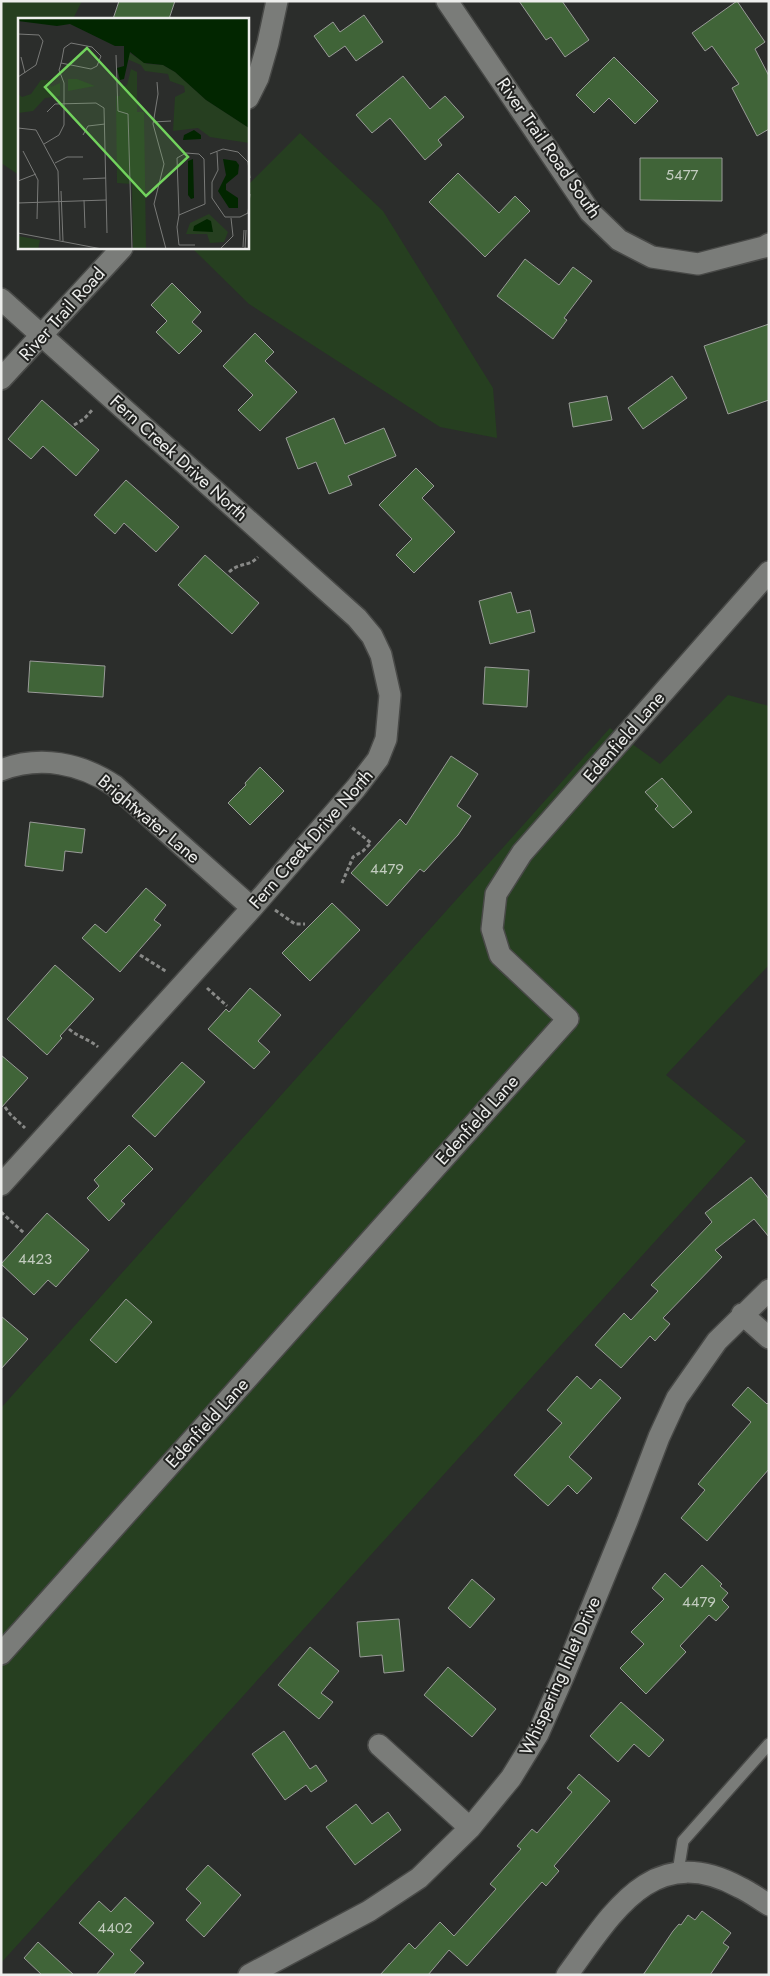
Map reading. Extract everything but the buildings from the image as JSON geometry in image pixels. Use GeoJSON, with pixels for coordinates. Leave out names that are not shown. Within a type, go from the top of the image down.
{"type":"FeatureCollection","features":[{"type":"Feature","properties":{"kind":"street"},"geometry":{"type":"LineString","coordinates":[[249,96],[258,78],[277,1]]}},
{"type":"Feature","properties":{"kind":"street","name":"River Trail Road South"},"geometry":{"type":"LineString","coordinates":[[447,1],[590,212],[619,240],[652,258],[698,264],[766,245]]}},
{"type":"Feature","properties":{"kind":"street","name":"River Trail Road"},"geometry":{"type":"LineString","coordinates":[[1,380],[121,249]]}},
{"type":"Feature","properties":{"kind":"street","name":"Fern Creek Drive North"},"geometry":{"type":"LineString","coordinates":[[1,299],[357,618],[372,636],[381,655],[390,696],[386,740],[377,761],[257,903],[1,1185]]}},
{"type":"Feature","properties":{"kind":"street","name":"Edenfield Lane"},"geometry":{"type":"LineString","coordinates":[[1,1654],[568,1019],[500,955],[492,929],[496,894],[522,853],[769,572]]}},
{"type":"Feature","properties":{"kind":"street","name":"Brightwater Lane"},"geometry":{"type":"LineString","coordinates":[[1,770],[19,765],[46,762],[70,765],[99,775],[115,786],[257,903]]}},
{"type":"Feature","properties":{"kind":"street","name":"Whispering Inlet Drive"},"geometry":{"type":"LineString","coordinates":[[249,1975],[369,1911],[419,1878],[470,1828],[511,1778],[538,1734],[624,1530],[659,1437],[677,1398],[717,1341],[742,1314],[769,1290]]}},
{"type":"Feature","properties":{"kind":"street"},"geometry":{"type":"LineString","coordinates":[[742,1314],[769,1338]]}},
{"type":"Feature","properties":{"kind":"street"},"geometry":{"type":"LineString","coordinates":[[379,1745],[470,1828]]}},
{"type":"Feature","properties":{"kind":"street"},"geometry":{"type":"LineString","coordinates":[[566,1975],[616,1909],[640,1887],[664,1874],[678,1872],[711,1876],[738,1886],[769,1905]]}},
{"type":"Feature","properties":{"kind":"lane"},"geometry":{"type":"LineString","coordinates":[[678,1872],[683,1841],[769,1744]]}},
{"type":"Feature","properties":{"kind":"path"},"geometry":{"type":"LineString","coordinates":[[229,572],[236,566],[254,562],[273,541]]}},
{"type":"Feature","properties":{"kind":"path"},"geometry":{"type":"LineString","coordinates":[[335,813],[371,843],[353,857],[342,883]]}},
{"type":"Feature","properties":{"kind":"path"},"geometry":{"type":"LineString","coordinates":[[257,903],[295,924],[305,924]]}},
{"type":"Feature","properties":{"kind":"path"},"geometry":{"type":"LineString","coordinates":[[140,955],[187,979],[227,1006]]}},
{"type":"Feature","properties":{"kind":"path"},"geometry":{"type":"LineString","coordinates":[[69,1029],[77,1036],[90,1040],[113,1061]]}},
{"type":"Feature","properties":{"kind":"path"},"geometry":{"type":"LineString","coordinates":[[5,1107],[10,1114],[40,1141]]}},
{"type":"Feature","properties":{"kind":"path"},"geometry":{"type":"LineString","coordinates":[[1,1212],[24,1233]]}},
{"type":"Feature","properties":{"kind":"green space"},"geometry":{"type":"Polygon","coordinates":[[[1,1],[82,1],[74,18],[18,18],[18,174],[1,163],[1,1]]]}},
{"type":"Feature","properties":{"kind":"green space"},"geometry":{"type":"Polygon","coordinates":[[[300,133],[383,211],[493,388],[497,438],[440,427],[249,304],[193,249],[249,249],[249,184],[300,133]]]}},
{"type":"Feature","properties":{"kind":"green space"},"geometry":{"type":"Polygon","coordinates":[[[728,695],[769,706],[769,965],[666,1075],[746,1141],[1,1963],[1,1408],[610,728],[660,764],[728,695]]]}}]}
